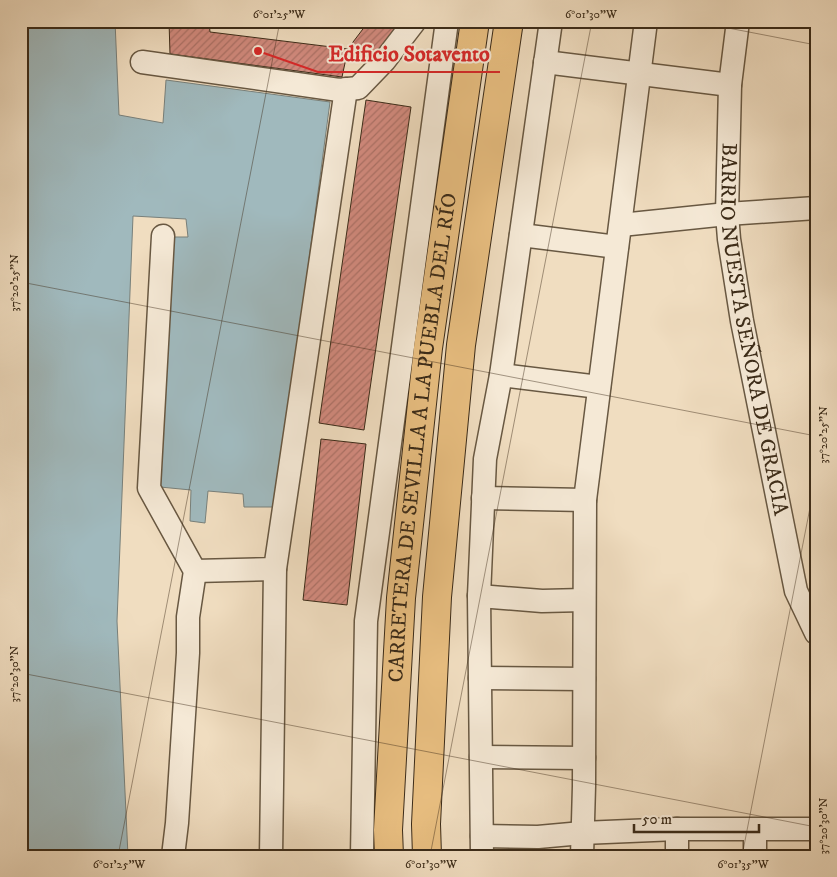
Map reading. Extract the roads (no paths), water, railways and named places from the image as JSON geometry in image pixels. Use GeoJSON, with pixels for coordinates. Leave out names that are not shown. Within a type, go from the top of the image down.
{"type":"FeatureCollection","features":[{"type":"Feature","properties":{"kind":"main road","name":"CARRETERA DE SEVILLA A LA PUEBLA DEL RÍO"},"geometry":{"type":"LineString","coordinates":[[389,856],[388,830],[401,598],[428,348],[475,21]]}},
{"type":"Feature","properties":{"kind":"main road","name":"CARRETERA DE SEVILLA A LA PUEBLA DEL RÍO"},"geometry":{"type":"LineString","coordinates":[[427,856],[426,824],[438,597],[460,364],[510,29]]}},
{"type":"Feature","properties":{"kind":"street"},"geometry":{"type":"LineString","coordinates":[[142,62],[339,90],[358,88],[385,60],[415,21]]}},
{"type":"Feature","properties":{"kind":"street"},"geometry":{"type":"LineString","coordinates":[[362,856],[366,621],[447,21]]}},
{"type":"Feature","properties":{"kind":"street"},"geometry":{"type":"LineString","coordinates":[[551,21],[501,375],[486,459],[479,596],[482,846],[538,837],[582,833],[677,829],[816,829]]}},
{"type":"Feature","properties":{"kind":"street"},"geometry":{"type":"LineString","coordinates":[[582,856],[585,500],[646,21]]}},
{"type":"Feature","properties":{"kind":"street","name":"BARRIO NUESTA SEÑORA DE GRACIA"},"geometry":{"type":"LineString","coordinates":[[738,21],[730,85],[727,214],[729,239],[742,321],[796,591],[816,633]]}},
{"type":"Feature","properties":{"kind":"street"},"geometry":{"type":"LineString","coordinates":[[545,62],[730,85]]}},
{"type":"Feature","properties":{"kind":"street"},"geometry":{"type":"LineString","coordinates":[[271,856],[274,569],[346,89]]}},
{"type":"Feature","properties":{"kind":"street"},"geometry":{"type":"LineString","coordinates":[[520,235],[619,236],[727,214],[816,208]]}},
{"type":"Feature","properties":{"kind":"street"},"geometry":{"type":"LineString","coordinates":[[163,236],[149,488],[195,571],[188,617],[188,653],[177,823],[173,856]]}},
{"type":"Feature","properties":{"kind":"street"},"geometry":{"type":"LineString","coordinates":[[501,375],[599,387]]}},
{"type":"Feature","properties":{"kind":"street"},"geometry":{"type":"LineString","coordinates":[[483,498],[585,500]]}},
{"type":"Feature","properties":{"kind":"street"},"geometry":{"type":"LineString","coordinates":[[195,571],[274,569]]}},
{"type":"Feature","properties":{"kind":"street"},"geometry":{"type":"LineString","coordinates":[[479,596],[542,601],[584,600]]}},
{"type":"Feature","properties":{"kind":"street"},"geometry":{"type":"LineString","coordinates":[[480,678],[584,679]]}},
{"type":"Feature","properties":{"kind":"street"},"geometry":{"type":"LineString","coordinates":[[481,757],[584,758]]}},
{"type":"Feature","properties":{"kind":"street"},"geometry":{"type":"LineString","coordinates":[[677,829],[677,856]]}},
{"type":"Feature","properties":{"kind":"street"},"geometry":{"type":"LineString","coordinates":[[754,830],[755,856]]}},
{"type":"Feature","properties":{"kind":"water"},"geometry":{"type":"Polygon","coordinates":[[[21,21],[115,21],[119,115],[163,123],[166,80],[330,102],[276,507],[244,507],[243,494],[208,491],[205,523],[190,521],[191,490],[160,487],[171,237],[188,237],[186,219],[133,216],[117,621],[128,856],[21,856],[21,21]]]}},
{"type":"Feature","properties":{"kind":"place","name":"Edificio Sotavento"},"geometry":{"type":"Point","coordinates":[258,51]}}]}
